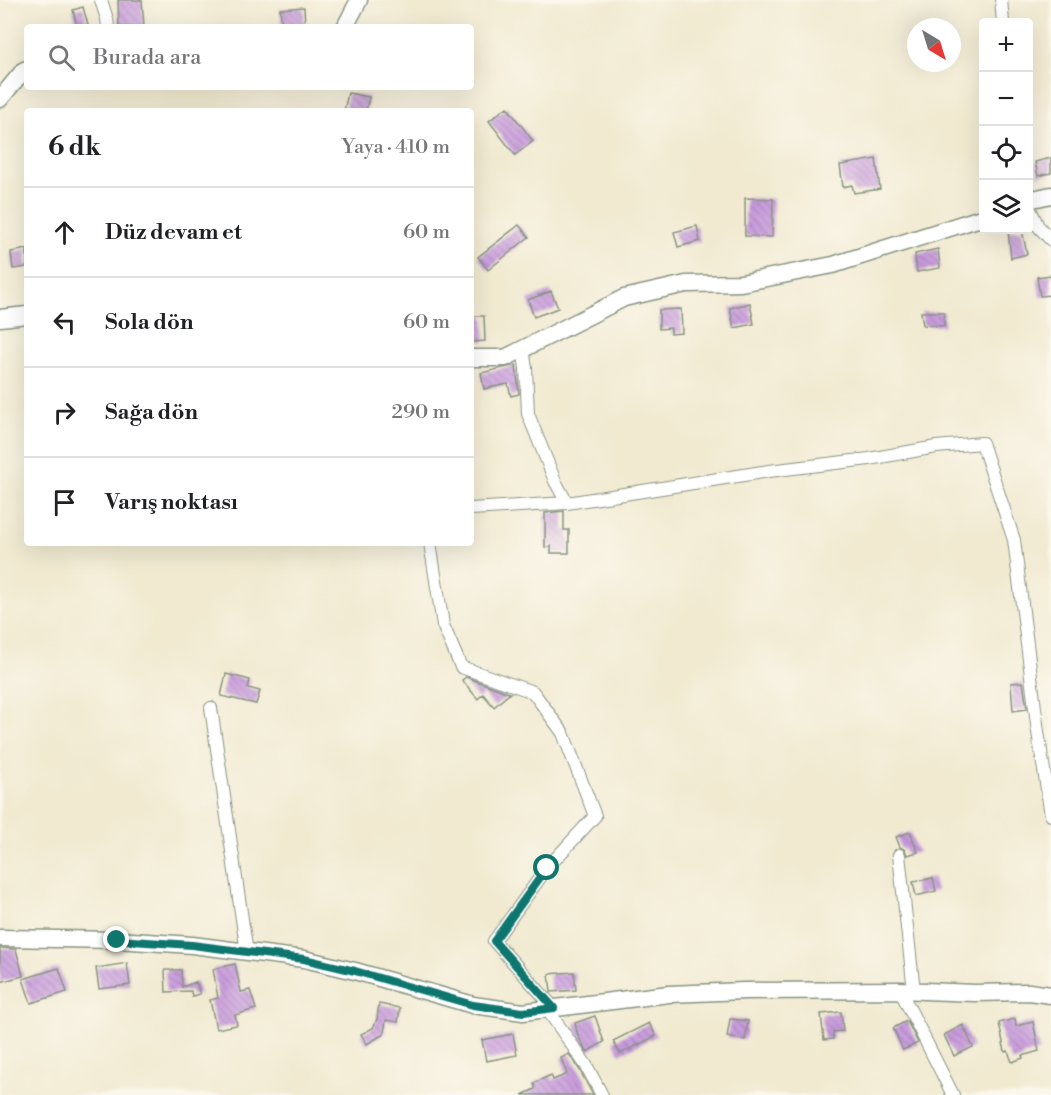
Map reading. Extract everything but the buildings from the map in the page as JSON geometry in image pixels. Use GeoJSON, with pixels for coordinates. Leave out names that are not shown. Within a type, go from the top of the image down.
{"type":"FeatureCollection","features":[{"type":"Feature","properties":{"kind":"street"},"geometry":{"type":"LineString","coordinates":[[102,0],[108,24]]}},
{"type":"Feature","properties":{"kind":"street"},"geometry":{"type":"LineString","coordinates":[[347,24],[359,0]]}},
{"type":"Feature","properties":{"kind":"street"},"geometry":{"type":"LineString","coordinates":[[1001,0],[1003,18]]}},
{"type":"Feature","properties":{"kind":"street"},"geometry":{"type":"LineString","coordinates":[[0,99],[24,70]]}},
{"type":"Feature","properties":{"kind":"street"},"geometry":{"type":"LineString","coordinates":[[1033,199],[1051,195]]}},
{"type":"Feature","properties":{"kind":"street"},"geometry":{"type":"LineString","coordinates":[[1033,214],[1038,226],[1051,240]]}},
{"type":"Feature","properties":{"kind":"street"},"geometry":{"type":"LineString","coordinates":[[474,358],[505,358],[624,298],[686,284],[741,283],[833,266],[979,219]]}},
{"type":"Feature","properties":{"kind":"street"},"geometry":{"type":"LineString","coordinates":[[0,318],[24,315]]}},
{"type":"Feature","properties":{"kind":"street"},"geometry":{"type":"LineString","coordinates":[[523,349],[528,414],[555,481],[567,502]]}},
{"type":"Feature","properties":{"kind":"street"},"geometry":{"type":"LineString","coordinates":[[474,509],[567,502],[769,471],[868,459],[936,447],[982,443],[1014,540],[1038,732],[1051,815]]}},
{"type":"Feature","properties":{"kind":"street"},"geometry":{"type":"LineString","coordinates":[[430,546],[443,625],[461,667],[533,692],[563,733],[595,816],[547,868],[494,941],[551,1009],[602,1095]]}},
{"type":"Feature","properties":{"kind":"street"},"geometry":{"type":"LineString","coordinates":[[211,708],[247,953]]}},
{"type":"Feature","properties":{"kind":"street"},"geometry":{"type":"LineString","coordinates":[[898,855],[907,990],[953,1095]]}},
{"type":"Feature","properties":{"kind":"street"},"geometry":{"type":"LineString","coordinates":[[0,938],[117,940],[192,945],[304,959],[355,971],[473,1005],[523,1012],[669,994],[744,991],[907,990],[1051,995]]}},
{"type":"Feature","properties":{"kind":"route"},"geometry":{"type":"LineString","coordinates":[[117,940],[192,945],[304,959],[425,990],[473,1005],[523,1012],[554,1008],[494,941],[547,868]]}}]}
